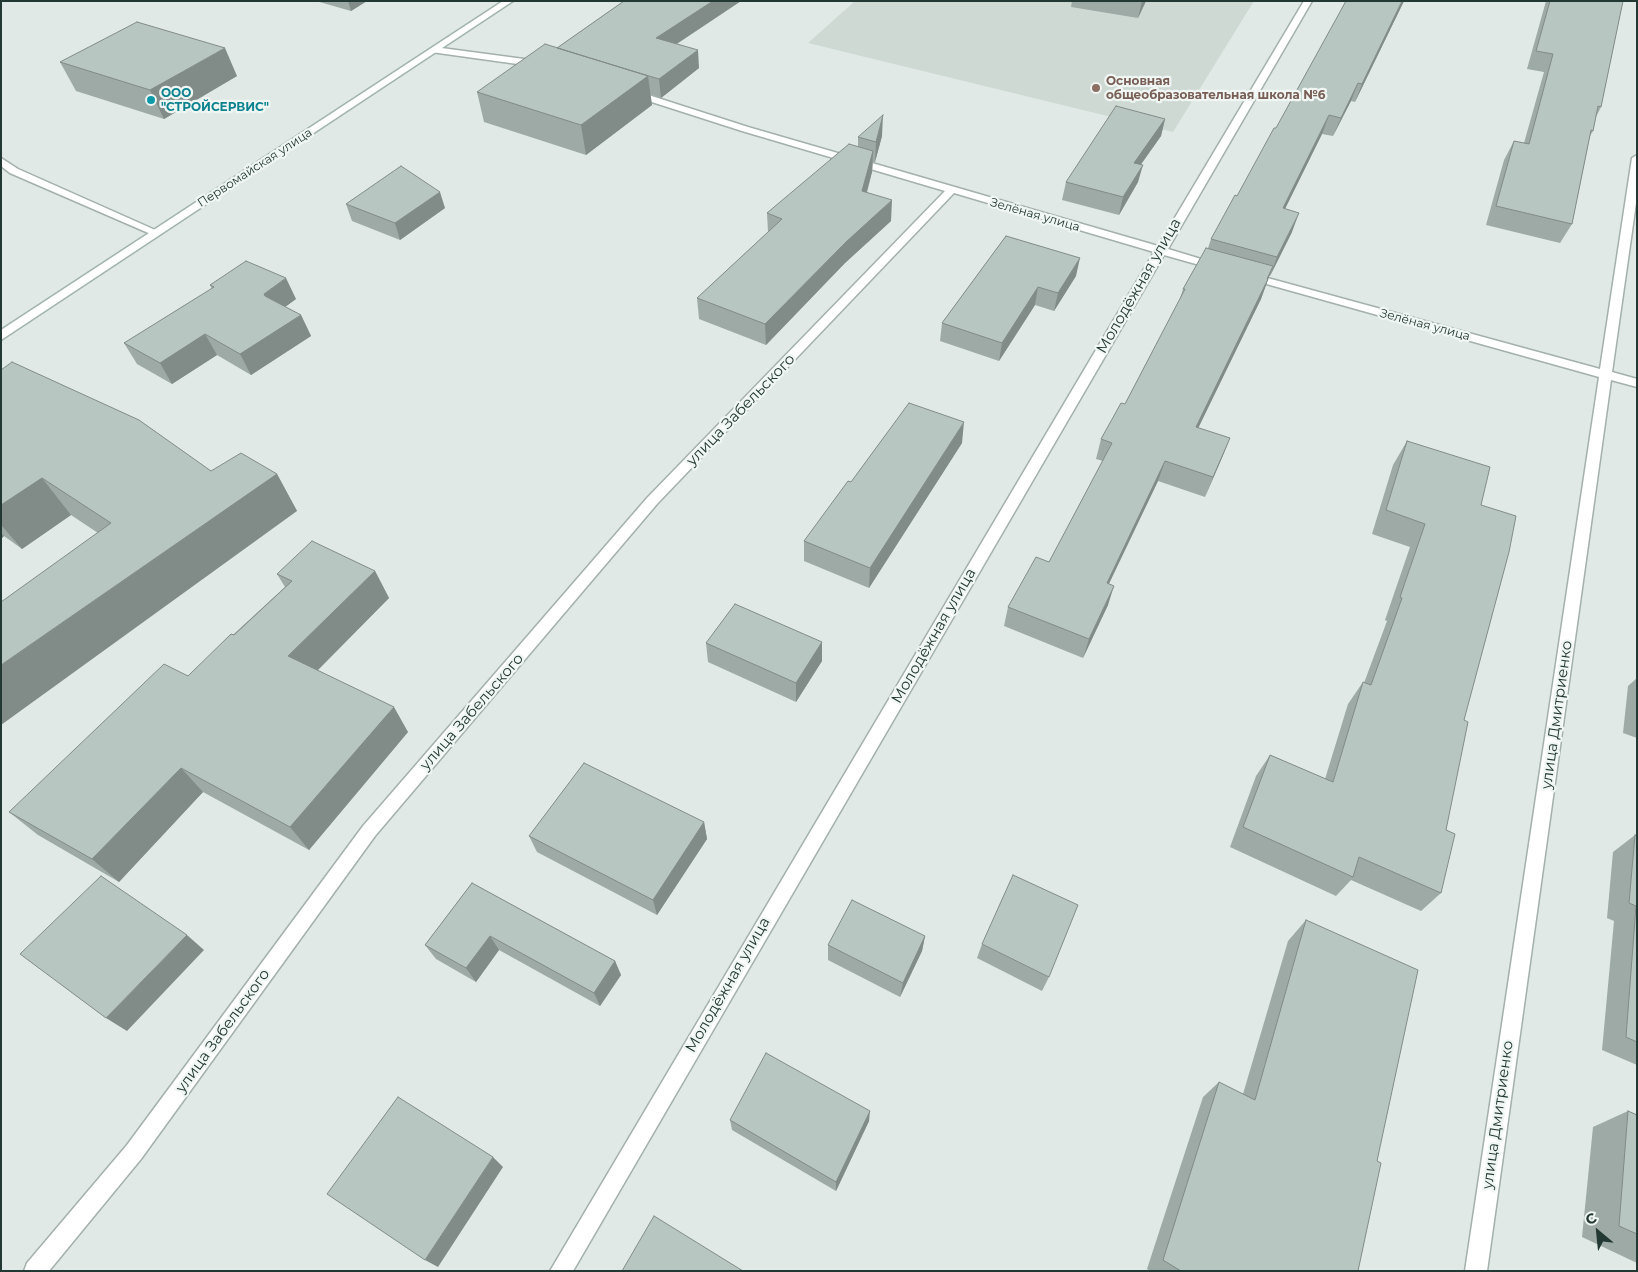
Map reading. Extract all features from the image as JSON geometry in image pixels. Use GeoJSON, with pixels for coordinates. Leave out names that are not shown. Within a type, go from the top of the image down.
{"type":"FeatureCollection","features":[{"type":"Feature","properties":{"kind":"street","name":"Первомайская улица"},"geometry":{"type":"LineString","coordinates":[[1,336],[509,1]]}},
{"type":"Feature","properties":{"kind":"street","name":"Молодёжная улица"},"geometry":{"type":"LineString","coordinates":[[561,1271],[1159,251],[1308,1]]}},
{"type":"Feature","properties":{"kind":"street"},"geometry":{"type":"LineString","coordinates":[[434,50],[548,67]]}},
{"type":"Feature","properties":{"kind":"street","name":"Зелёная улица"},"geometry":{"type":"LineString","coordinates":[[623,90],[1159,251],[1637,382]]}},
{"type":"Feature","properties":{"kind":"street","name":"улица Дмитриенко"},"geometry":{"type":"LineString","coordinates":[[1476,1271],[1637,158]]}},
{"type":"Feature","properties":{"kind":"street"},"geometry":{"type":"LineString","coordinates":[[1,160],[14,171],[157,233]]}},
{"type":"Feature","properties":{"kind":"street","name":"улица Забельского"},"geometry":{"type":"LineString","coordinates":[[34,1271],[134,1152],[370,831],[652,502],[951,190]]}},
{"type":"Feature","properties":{"kind":"shaded area","name":"Основная общеобразовательная школа №6"},"geometry":{"type":"Polygon","coordinates":[[[855,1],[1254,1],[1173,132],[808,43],[855,1]]]}},
{"type":"Feature","properties":{"kind":"building"},"geometry":{"type":"Polygon","coordinates":[[[624,1],[713,1],[656,38],[698,50],[659,79],[557,48],[624,1]]]}},
{"type":"Feature","properties":{"kind":"building"},"geometry":{"type":"Polygon","coordinates":[[[1346,1],[1402,1],[1362,84],[1358,83],[1341,118],[1329,115],[1283,208],[1299,213],[1277,257],[1211,239],[1274,128],[1276,128],[1346,1]]]}},
{"type":"Feature","properties":{"kind":"building"},"geometry":{"type":"Polygon","coordinates":[[[1550,1],[1623,1],[1601,107],[1598,106],[1593,131],[1591,130],[1572,224],[1496,206],[1514,141],[1529,144],[1553,54],[1536,51],[1550,1]]]}},
{"type":"Feature","properties":{"kind":"building"},"geometry":{"type":"Polygon","coordinates":[[[137,22],[225,48],[150,90],[60,62],[137,22]]]}},
{"type":"Feature","properties":{"kind":"building"},"geometry":{"type":"Polygon","coordinates":[[[545,44],[648,76],[581,125],[477,92],[545,44]]]}},
{"type":"Feature","properties":{"kind":"building"},"geometry":{"type":"Polygon","coordinates":[[[1116,106],[1165,119],[1134,163],[1143,165],[1123,197],[1066,182],[1116,106]]]}},
{"type":"Feature","properties":{"kind":"building"},"geometry":{"type":"Polygon","coordinates":[[[883,115],[876,142],[858,137],[883,115]]]}},
{"type":"Feature","properties":{"kind":"building"},"geometry":{"type":"Polygon","coordinates":[[[849,144],[873,151],[862,191],[892,200],[846,242],[765,324],[697,298],[782,219],[767,213],[849,144]]]}},
{"type":"Feature","properties":{"kind":"building"},"geometry":{"type":"Polygon","coordinates":[[[401,166],[440,192],[395,223],[346,204],[401,166]]]}},
{"type":"Feature","properties":{"kind":"building"},"geometry":{"type":"Polygon","coordinates":[[[1006,236],[1080,258],[1058,293],[1038,287],[1002,343],[942,323],[1006,236]]]}},
{"type":"Feature","properties":{"kind":"building"},"geometry":{"type":"Polygon","coordinates":[[[1206,248],[1273,266],[1196,427],[1230,438],[1213,477],[1165,461],[1107,583],[1114,586],[1089,639],[1008,607],[1036,557],[1049,562],[1112,443],[1101,439],[1121,403],[1125,404],[1185,289],[1183,289],[1206,248]]]}},
{"type":"Feature","properties":{"kind":"building"},"geometry":{"type":"Polygon","coordinates":[[[246,261],[286,278],[264,294],[301,315],[240,354],[205,334],[160,363],[124,343],[214,287],[210,285],[246,261]]]}},
{"type":"Feature","properties":{"kind":"building"},"geometry":{"type":"Polygon","coordinates":[[[12,362],[139,420],[211,471],[241,453],[277,474],[1,665],[1,602],[111,523],[42,478],[1,505],[1,370],[12,362]]]}},
{"type":"Feature","properties":{"kind":"building"},"geometry":{"type":"Polygon","coordinates":[[[909,403],[964,422],[870,568],[804,541],[848,481],[851,482],[909,403]]]}},
{"type":"Feature","properties":{"kind":"building"},"geometry":{"type":"Polygon","coordinates":[[[1407,441],[1490,467],[1481,505],[1516,516],[1509,552],[1464,720],[1468,722],[1446,830],[1455,834],[1441,893],[1359,857],[1353,877],[1243,827],[1270,755],[1333,782],[1363,682],[1371,685],[1402,598],[1400,597],[1425,524],[1386,510],[1407,441]]]}},
{"type":"Feature","properties":{"kind":"building"},"geometry":{"type":"Polygon","coordinates":[[[312,541],[375,571],[288,656],[394,707],[290,827],[181,768],[92,859],[9,812],[164,664],[188,676],[231,634],[234,635],[292,581],[277,574],[312,541]]]}},
{"type":"Feature","properties":{"kind":"building"},"geometry":{"type":"Polygon","coordinates":[[[735,604],[822,642],[796,683],[706,643],[735,604]]]}},
{"type":"Feature","properties":{"kind":"building"},"geometry":{"type":"Polygon","coordinates":[[[584,763],[704,822],[653,900],[529,836],[584,763]]]}},
{"type":"Feature","properties":{"kind":"building"},"geometry":{"type":"Polygon","coordinates":[[[1635,835],[1637,836],[1637,1042],[1626,1037],[1636,906],[1629,903],[1635,835]]]}},
{"type":"Feature","properties":{"kind":"building"},"geometry":{"type":"Polygon","coordinates":[[[1013,875],[1078,905],[1049,977],[982,944],[1013,875]]]}},
{"type":"Feature","properties":{"kind":"building"},"geometry":{"type":"Polygon","coordinates":[[[101,876],[187,935],[106,1018],[20,954],[101,876]]]}},
{"type":"Feature","properties":{"kind":"building"},"geometry":{"type":"Polygon","coordinates":[[[472,883],[615,961],[594,993],[490,936],[466,968],[425,945],[472,883]]]}},
{"type":"Feature","properties":{"kind":"building"},"geometry":{"type":"Polygon","coordinates":[[[852,900],[925,936],[903,983],[828,945],[852,900]]]}},
{"type":"Feature","properties":{"kind":"building"},"geometry":{"type":"Polygon","coordinates":[[[1306,920],[1418,970],[1377,1161],[1381,1163],[1358,1271],[1181,1271],[1163,1260],[1219,1082],[1255,1100],[1306,920]]]}},
{"type":"Feature","properties":{"kind":"building"},"geometry":{"type":"Polygon","coordinates":[[[766,1053],[870,1111],[836,1182],[730,1120],[766,1053]]]}},
{"type":"Feature","properties":{"kind":"building"},"geometry":{"type":"Polygon","coordinates":[[[398,1097],[493,1157],[425,1260],[327,1194],[398,1097]]]}},
{"type":"Feature","properties":{"kind":"building"},"geometry":{"type":"Polygon","coordinates":[[[1628,1111],[1637,1115],[1637,1234],[1619,1226],[1628,1111]]]}},
{"type":"Feature","properties":{"kind":"building"},"geometry":{"type":"Polygon","coordinates":[[[654,1216],[743,1271],[622,1271],[654,1216]]]}},
{"type":"Feature","properties":{"kind":"place","name":"Основная общеобразовательная школа №6"},"geometry":{"type":"Point","coordinates":[1096,88]}},
{"type":"Feature","properties":{"kind":"place","name":"ООО \"СТРОЙСЕРВИС\""},"geometry":{"type":"Point","coordinates":[151,100]}}]}
